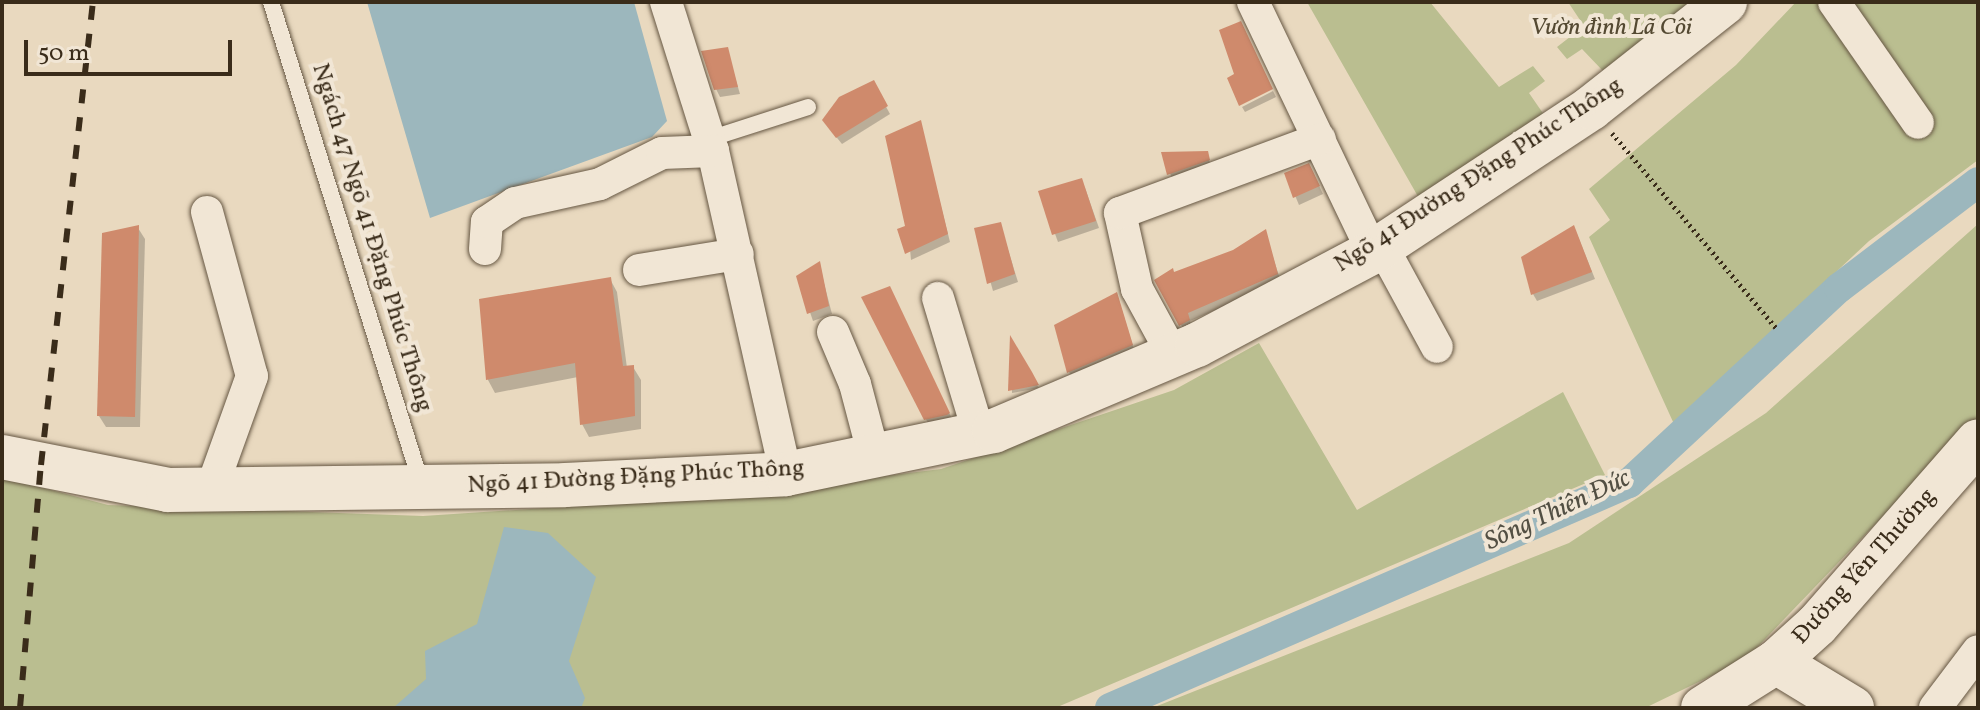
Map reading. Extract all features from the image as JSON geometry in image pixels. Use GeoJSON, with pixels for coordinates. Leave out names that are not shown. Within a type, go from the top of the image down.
{"type":"FeatureCollection","features":[{"type":"Feature","properties":{"kind":"street"},"geometry":{"type":"LineString","coordinates":[[666,2],[711,145],[786,474]]}},
{"type":"Feature","properties":{"kind":"street"},"geometry":{"type":"LineString","coordinates":[[1253,2],[1373,252],[1389,259],[1437,347]]}},
{"type":"Feature","properties":{"kind":"street","name":"Ngõ 41 Đường Đặng Phúc Thông"},"geometry":{"type":"LineString","coordinates":[[2,457],[168,490],[423,489],[786,474],[979,434],[1173,355],[1373,252],[1591,108],[1725,2]]}},
{"type":"Feature","properties":{"kind":"street"},"geometry":{"type":"LineString","coordinates":[[1834,2],[1918,123]]}},
{"type":"Feature","properties":{"kind":"street"},"geometry":{"type":"LineString","coordinates":[[1173,355],[1137,289],[1120,213],[1320,139]]}},
{"type":"Feature","properties":{"kind":"street"},"geometry":{"type":"LineString","coordinates":[[485,249],[487,222],[515,203],[600,184],[662,153],[711,145]]}},
{"type":"Feature","properties":{"kind":"street"},"geometry":{"type":"LineString","coordinates":[[207,212],[252,376],[211,490]]}},
{"type":"Feature","properties":{"kind":"street"},"geometry":{"type":"LineString","coordinates":[[639,270],[738,254]]}},
{"type":"Feature","properties":{"kind":"street"},"geometry":{"type":"LineString","coordinates":[[938,298],[979,434]]}},
{"type":"Feature","properties":{"kind":"street"},"geometry":{"type":"LineString","coordinates":[[833,332],[855,384],[874,456]]}},
{"type":"Feature","properties":{"kind":"street","name":"Đường Yên Thường"},"geometry":{"type":"LineString","coordinates":[[1703,708],[1776,662],[1817,625],[1978,441]]}},
{"type":"Feature","properties":{"kind":"street"},"geometry":{"type":"LineString","coordinates":[[1935,708],[1978,651]]}},
{"type":"Feature","properties":{"kind":"street"},"geometry":{"type":"LineString","coordinates":[[1776,662],[1852,708]]}},
{"type":"Feature","properties":{"kind":"lane","name":"Ngách 47 Ngõ 41 Đặng Phúc Thông"},"geometry":{"type":"LineString","coordinates":[[271,2],[423,489]]}},
{"type":"Feature","properties":{"kind":"lane"},"geometry":{"type":"LineString","coordinates":[[711,145],[808,107]]}},
{"type":"Feature","properties":{"kind":"path"},"geometry":{"type":"LineString","coordinates":[[1591,108],[1777,329]]}},
{"type":"Feature","properties":{"kind":"green space"},"geometry":{"type":"Polygon","coordinates":[[[1307,2],[1430,2],[1499,87],[1533,66],[1545,81],[1529,93],[1549,122],[1420,200],[1307,2]]]}},
{"type":"Feature","properties":{"kind":"green space","name":"Vườn đình Lã Côi"},"geometry":{"type":"Polygon","coordinates":[[[1568,2],[1694,2],[1603,71],[1582,49],[1567,59],[1557,47],[1584,26],[1568,2]]]}},
{"type":"Feature","properties":{"kind":"green space"},"geometry":{"type":"Polygon","coordinates":[[[1796,2],[1978,2],[1978,160],[1869,241],[1674,424],[1589,237],[1610,220],[1589,189],[1736,65],[1796,2]]]}},
{"type":"Feature","properties":{"kind":"green space"},"geometry":{"type":"Polygon","coordinates":[[[1978,224],[1978,417],[1746,659],[1645,708],[1152,708],[1569,543],[1766,413],[1978,224]]]}},
{"type":"Feature","properties":{"kind":"green space"},"geometry":{"type":"Polygon","coordinates":[[[1259,343],[1357,510],[1563,392],[1605,475],[1055,708],[2,708],[2,477],[108,505],[423,516],[714,497],[941,469],[1174,390],[1259,343]]]}},
{"type":"Feature","properties":{"kind":"water"},"geometry":{"type":"Polygon","coordinates":[[[367,2],[634,2],[667,121],[652,137],[430,218],[367,2]]]}},
{"type":"Feature","properties":{"kind":"water"},"geometry":{"type":"Polygon","coordinates":[[[504,527],[548,533],[596,577],[569,661],[585,698],[581,708],[393,708],[426,679],[425,651],[477,624],[504,527]]]}},
{"type":"Feature","properties":{"kind":"building"},"geometry":{"type":"Polygon","coordinates":[[[1241,21],[1273,89],[1239,106],[1227,78],[1234,74],[1219,30],[1241,21]]]}},
{"type":"Feature","properties":{"kind":"building"},"geometry":{"type":"Polygon","coordinates":[[[728,47],[738,87],[714,90],[701,51],[728,47]]]}},
{"type":"Feature","properties":{"kind":"building"},"geometry":{"type":"Polygon","coordinates":[[[874,80],[888,106],[836,138],[822,120],[839,97],[874,80]]]}},
{"type":"Feature","properties":{"kind":"building"},"geometry":{"type":"Polygon","coordinates":[[[921,120],[948,234],[905,254],[897,229],[905,226],[885,136],[921,120]]]}},
{"type":"Feature","properties":{"kind":"building"},"geometry":{"type":"Polygon","coordinates":[[[1208,151],[1210,160],[1167,175],[1161,152],[1208,151]]]}},
{"type":"Feature","properties":{"kind":"building"},"geometry":{"type":"Polygon","coordinates":[[[1309,163],[1320,186],[1293,198],[1284,173],[1309,163]]]}},
{"type":"Feature","properties":{"kind":"building"},"geometry":{"type":"Polygon","coordinates":[[[1082,178],[1096,221],[1052,235],[1038,191],[1082,178]]]}},
{"type":"Feature","properties":{"kind":"building"},"geometry":{"type":"Polygon","coordinates":[[[1001,222],[1015,274],[987,284],[974,228],[1001,222]]]}},
{"type":"Feature","properties":{"kind":"building"},"geometry":{"type":"Polygon","coordinates":[[[139,225],[135,417],[97,416],[102,233],[139,225]]]}},
{"type":"Feature","properties":{"kind":"building"},"geometry":{"type":"Polygon","coordinates":[[[1574,225],[1592,272],[1531,295],[1521,257],[1574,225]]]}},
{"type":"Feature","properties":{"kind":"building"},"geometry":{"type":"Polygon","coordinates":[[[1266,229],[1278,274],[1188,313],[1190,320],[1179,326],[1154,280],[1173,268],[1174,272],[1233,250],[1266,229]]]}},
{"type":"Feature","properties":{"kind":"building"},"geometry":{"type":"Polygon","coordinates":[[[820,261],[829,306],[807,314],[796,276],[820,261]]]}},
{"type":"Feature","properties":{"kind":"building"},"geometry":{"type":"Polygon","coordinates":[[[611,277],[623,366],[634,365],[635,416],[580,425],[575,363],[486,380],[479,299],[611,277]]]}},
{"type":"Feature","properties":{"kind":"building"},"geometry":{"type":"Polygon","coordinates":[[[890,286],[950,413],[947,415],[924,420],[861,297],[890,286]]]}},
{"type":"Feature","properties":{"kind":"building"},"geometry":{"type":"Polygon","coordinates":[[[1117,292],[1133,345],[1067,373],[1054,325],[1117,292]]]}},
{"type":"Feature","properties":{"kind":"building"},"geometry":{"type":"Polygon","coordinates":[[[1010,335],[1032,372],[1039,385],[1008,391],[1010,335]]]}},
{"type":"Feature","properties":{"kind":"waterway","name":"Sông Thiên Đức"},"geometry":{"type":"LineString","coordinates":[[1110,708],[1629,483],[1839,288],[1978,182]]}},
{"type":"Feature","properties":{"kind":"railway"},"geometry":{"type":"LineString","coordinates":[[20,708],[41,465],[93,2]]}}]}
